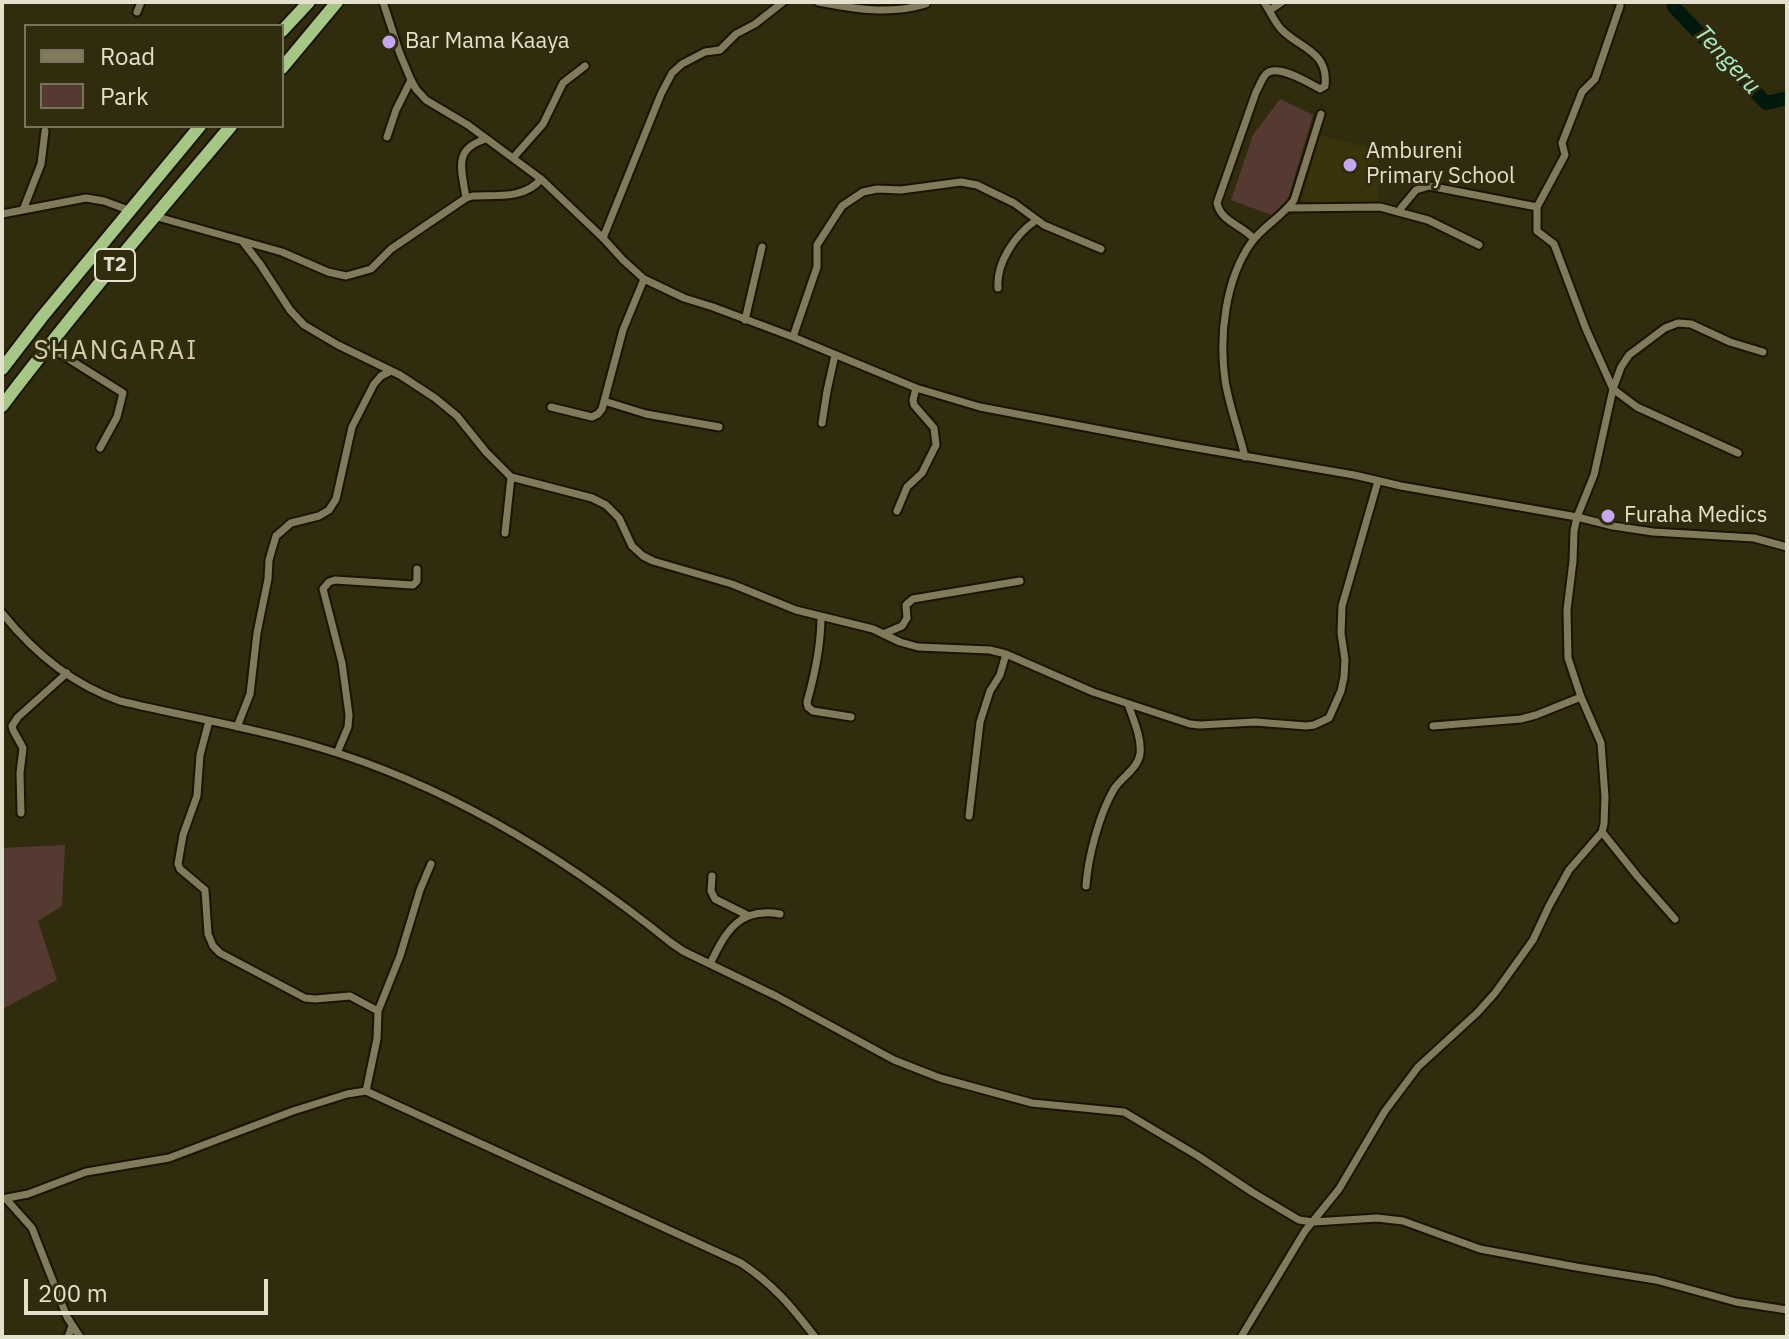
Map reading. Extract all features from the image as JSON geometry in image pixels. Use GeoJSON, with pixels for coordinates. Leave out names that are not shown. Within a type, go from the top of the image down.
{"type":"FeatureCollection","features":[{"type":"Feature","properties":{"kind":"highway"},"geometry":{"type":"LineString","coordinates":[[284,29],[309,2]]}},
{"type":"Feature","properties":{"kind":"highway"},"geometry":{"type":"LineString","coordinates":[[287,53],[337,2]]}},
{"type":"Feature","properties":{"kind":"highway","name":"T2"},"geometry":{"type":"LineString","coordinates":[[2,369],[198,128]]}},
{"type":"Feature","properties":{"kind":"highway","name":"T2"},"geometry":{"type":"LineString","coordinates":[[2,406],[154,216],[229,128]]}},
{"type":"Feature","properties":{"kind":"street"},"geometry":{"type":"LineString","coordinates":[[137,12],[141,2]]}},
{"type":"Feature","properties":{"kind":"street"},"geometry":{"type":"LineString","coordinates":[[383,2],[411,80],[426,100],[468,125],[541,179],[644,279],[684,298],[793,337],[916,388],[980,407],[1613,526],[1653,532],[1754,538],[1787,547]]}},
{"type":"Feature","properties":{"kind":"street"},"geometry":{"type":"LineString","coordinates":[[603,238],[672,73],[705,52],[723,48],[736,34],[755,24],[783,2]]}},
{"type":"Feature","properties":{"kind":"street"},"geometry":{"type":"LineString","coordinates":[[818,2],[880,11],[904,10],[926,4]]}},
{"type":"Feature","properties":{"kind":"street"},"geometry":{"type":"LineString","coordinates":[[1254,239],[1225,218],[1217,203],[1256,92],[1265,75],[1272,70],[1320,89],[1325,86],[1326,78],[1319,59],[1284,32],[1264,2]]}},
{"type":"Feature","properties":{"kind":"street"},"geometry":{"type":"LineString","coordinates":[[1270,10],[1282,2]]}},
{"type":"Feature","properties":{"kind":"street"},"geometry":{"type":"LineString","coordinates":[[1620,6],[1595,79],[1582,92],[1562,143],[1565,155],[1537,207],[1537,231],[1554,244],[1613,389],[1637,407],[1738,453]]}},
{"type":"Feature","properties":{"kind":"street"},"geometry":{"type":"LineString","coordinates":[[513,158],[543,124],[563,83],[585,66]]}},
{"type":"Feature","properties":{"kind":"street"},"geometry":{"type":"LineString","coordinates":[[387,137],[411,80]]}},
{"type":"Feature","properties":{"kind":"street"},"geometry":{"type":"LineString","coordinates":[[1245,457],[1226,382],[1222,343],[1230,289],[1254,239],[1288,208],[1297,193],[1321,114]]}},
{"type":"Feature","properties":{"kind":"street"},"geometry":{"type":"LineString","coordinates":[[23,210],[41,162],[45,131]]}},
{"type":"Feature","properties":{"kind":"street"},"geometry":{"type":"LineString","coordinates":[[466,198],[462,159],[469,145],[486,139]]}},
{"type":"Feature","properties":{"kind":"street"},"geometry":{"type":"LineString","coordinates":[[154,216],[282,252],[342,276],[371,269],[391,249],[466,198],[523,193],[541,179]]}},
{"type":"Feature","properties":{"kind":"street"},"geometry":{"type":"LineString","coordinates":[[793,337],[817,267],[817,245],[842,206],[863,192],[967,183],[998,194],[1035,221],[1101,249]]}},
{"type":"Feature","properties":{"kind":"street"},"geometry":{"type":"LineString","coordinates":[[1401,208],[1416,190],[1429,186],[1537,207]]}},
{"type":"Feature","properties":{"kind":"street"},"geometry":{"type":"LineString","coordinates":[[2,214],[94,198],[131,211]]}},
{"type":"Feature","properties":{"kind":"street"},"geometry":{"type":"LineString","coordinates":[[1288,208],[1380,207],[1428,220],[1479,245]]}},
{"type":"Feature","properties":{"kind":"street"},"geometry":{"type":"LineString","coordinates":[[998,288],[997,277],[1004,260],[1022,233],[1035,221]]}},
{"type":"Feature","properties":{"kind":"street"},"geometry":{"type":"LineString","coordinates":[[243,242],[300,321],[326,338],[410,381],[448,407],[511,477],[592,498],[606,505],[619,518],[632,546],[643,556],[732,584],[778,603],[873,629],[918,647],[990,650],[1006,654],[1093,692],[1182,722],[1200,725],[1255,722],[1306,726],[1329,718],[1344,677],[1342,606],[1378,481]]}},
{"type":"Feature","properties":{"kind":"street"},"geometry":{"type":"LineString","coordinates":[[745,320],[762,247]]}},
{"type":"Feature","properties":{"kind":"street"},"geometry":{"type":"LineString","coordinates":[[551,407],[592,417],[598,414],[623,330],[644,279]]}},
{"type":"Feature","properties":{"kind":"street"},"geometry":{"type":"LineString","coordinates":[[1241,1337],[1296,1245],[1339,1189],[1385,1111],[1411,1076],[1477,1013],[1526,952],[1569,870],[1602,832],[1605,797],[1602,751],[1568,658],[1567,610],[1577,517],[1594,475],[1613,389],[1621,367],[1629,355],[1665,328],[1678,323],[1691,324],[1730,342],[1763,352]]}},
{"type":"Feature","properties":{"kind":"street"},"geometry":{"type":"LineString","coordinates":[[48,346],[123,393],[117,417],[100,448]]}},
{"type":"Feature","properties":{"kind":"street"},"geometry":{"type":"LineString","coordinates":[[822,423],[835,355]]}},
{"type":"Feature","properties":{"kind":"street"},"geometry":{"type":"LineString","coordinates":[[237,727],[250,694],[269,560],[276,536],[291,523],[319,516],[329,510],[336,499],[352,427],[374,384],[391,371]]}},
{"type":"Feature","properties":{"kind":"street"},"geometry":{"type":"LineString","coordinates":[[897,511],[907,487],[922,473],[936,445],[934,428],[914,405],[916,388]]}},
{"type":"Feature","properties":{"kind":"street"},"geometry":{"type":"LineString","coordinates":[[604,401],[646,414],[719,427]]}},
{"type":"Feature","properties":{"kind":"street"},"geometry":{"type":"LineString","coordinates":[[505,533],[511,477]]}},
{"type":"Feature","properties":{"kind":"street"},"geometry":{"type":"LineString","coordinates":[[337,753],[348,727],[349,715],[342,663],[323,589],[329,582],[343,579],[413,585],[417,581],[417,569]]}},
{"type":"Feature","properties":{"kind":"street"},"geometry":{"type":"LineString","coordinates":[[883,634],[906,622],[906,605],[913,599],[1020,581]]}},
{"type":"Feature","properties":{"kind":"street"},"geometry":{"type":"LineString","coordinates":[[2,613],[40,655],[100,694],[337,753],[414,784],[519,835],[590,881],[670,942],[894,1060],[940,1078],[1032,1103],[1124,1112],[1299,1220],[1377,1218],[1403,1221],[1456,1242],[1490,1251],[1656,1280],[1736,1302],[1787,1310]]}},
{"type":"Feature","properties":{"kind":"street"},"geometry":{"type":"LineString","coordinates":[[821,616],[819,649],[808,707],[813,711],[851,717]]}},
{"type":"Feature","properties":{"kind":"street"},"geometry":{"type":"LineString","coordinates":[[969,816],[980,722],[1006,654]]}},
{"type":"Feature","properties":{"kind":"street"},"geometry":{"type":"LineString","coordinates":[[21,813],[23,748],[12,726],[67,673]]}},
{"type":"Feature","properties":{"kind":"street"},"geometry":{"type":"LineString","coordinates":[[1433,726],[1521,719],[1581,697]]}},
{"type":"Feature","properties":{"kind":"street"},"geometry":{"type":"LineString","coordinates":[[1086,886],[1087,868],[1101,818],[1116,787],[1139,758],[1139,741],[1128,704]]}},
{"type":"Feature","properties":{"kind":"street"},"geometry":{"type":"LineString","coordinates":[[209,721],[200,755],[197,796],[183,835],[178,864],[205,890],[207,924],[213,946],[220,953],[305,998],[350,996],[378,1011]]}},
{"type":"Feature","properties":{"kind":"street"},"geometry":{"type":"LineString","coordinates":[[1602,832],[1675,919]]}},
{"type":"Feature","properties":{"kind":"street"},"geometry":{"type":"LineString","coordinates":[[366,1091],[377,1039],[378,1011],[431,864]]}},
{"type":"Feature","properties":{"kind":"street"},"geometry":{"type":"LineString","coordinates":[[712,876],[711,891],[715,899],[747,915]]}},
{"type":"Feature","properties":{"kind":"street"},"geometry":{"type":"LineString","coordinates":[[710,964],[737,922],[747,915],[780,914]]}},
{"type":"Feature","properties":{"kind":"street"},"geometry":{"type":"LineString","coordinates":[[4,1199],[37,1191],[86,1172],[169,1158],[293,1111],[366,1091],[741,1263],[782,1296],[815,1337]]}},
{"type":"Feature","properties":{"kind":"street"},"geometry":{"type":"LineString","coordinates":[[4,1199],[32,1228],[72,1326],[80,1337]]}},
{"type":"Feature","properties":{"kind":"street"},"geometry":{"type":"LineString","coordinates":[[68,1337],[72,1326]]}},
{"type":"Feature","properties":{"kind":"shaded area"},"geometry":{"type":"Polygon","coordinates":[[[1319,135],[1380,151],[1377,203],[1301,205],[1319,135]]]}},
{"type":"Feature","properties":{"kind":"green space"},"geometry":{"type":"Polygon","coordinates":[[[1280,99],[1313,115],[1288,199],[1272,215],[1231,200],[1253,135],[1280,99]]]}},
{"type":"Feature","properties":{"kind":"green space"},"geometry":{"type":"Polygon","coordinates":[[[65,845],[62,906],[38,921],[57,980],[2,1009],[2,848],[65,845]]]}},
{"type":"Feature","properties":{"kind":"waterway","name":"Tengeru"},"geometry":{"type":"LineString","coordinates":[[1673,2],[1674,7],[1766,103],[1787,98]]}},
{"type":"Feature","properties":{"kind":"place","name":"Bar Mama Kaaya"},"geometry":{"type":"Point","coordinates":[389,42]}},
{"type":"Feature","properties":{"kind":"place","name":"Ambureni Primary School"},"geometry":{"type":"Point","coordinates":[1350,165]}},
{"type":"Feature","properties":{"kind":"place","name":"Furaha Medics"},"geometry":{"type":"Point","coordinates":[1608,516]}},
{"type":"Feature","properties":{"kind":"district","name":"SHANGARAI"},"geometry":{"type":"Point","coordinates":[116,351]}}]}
